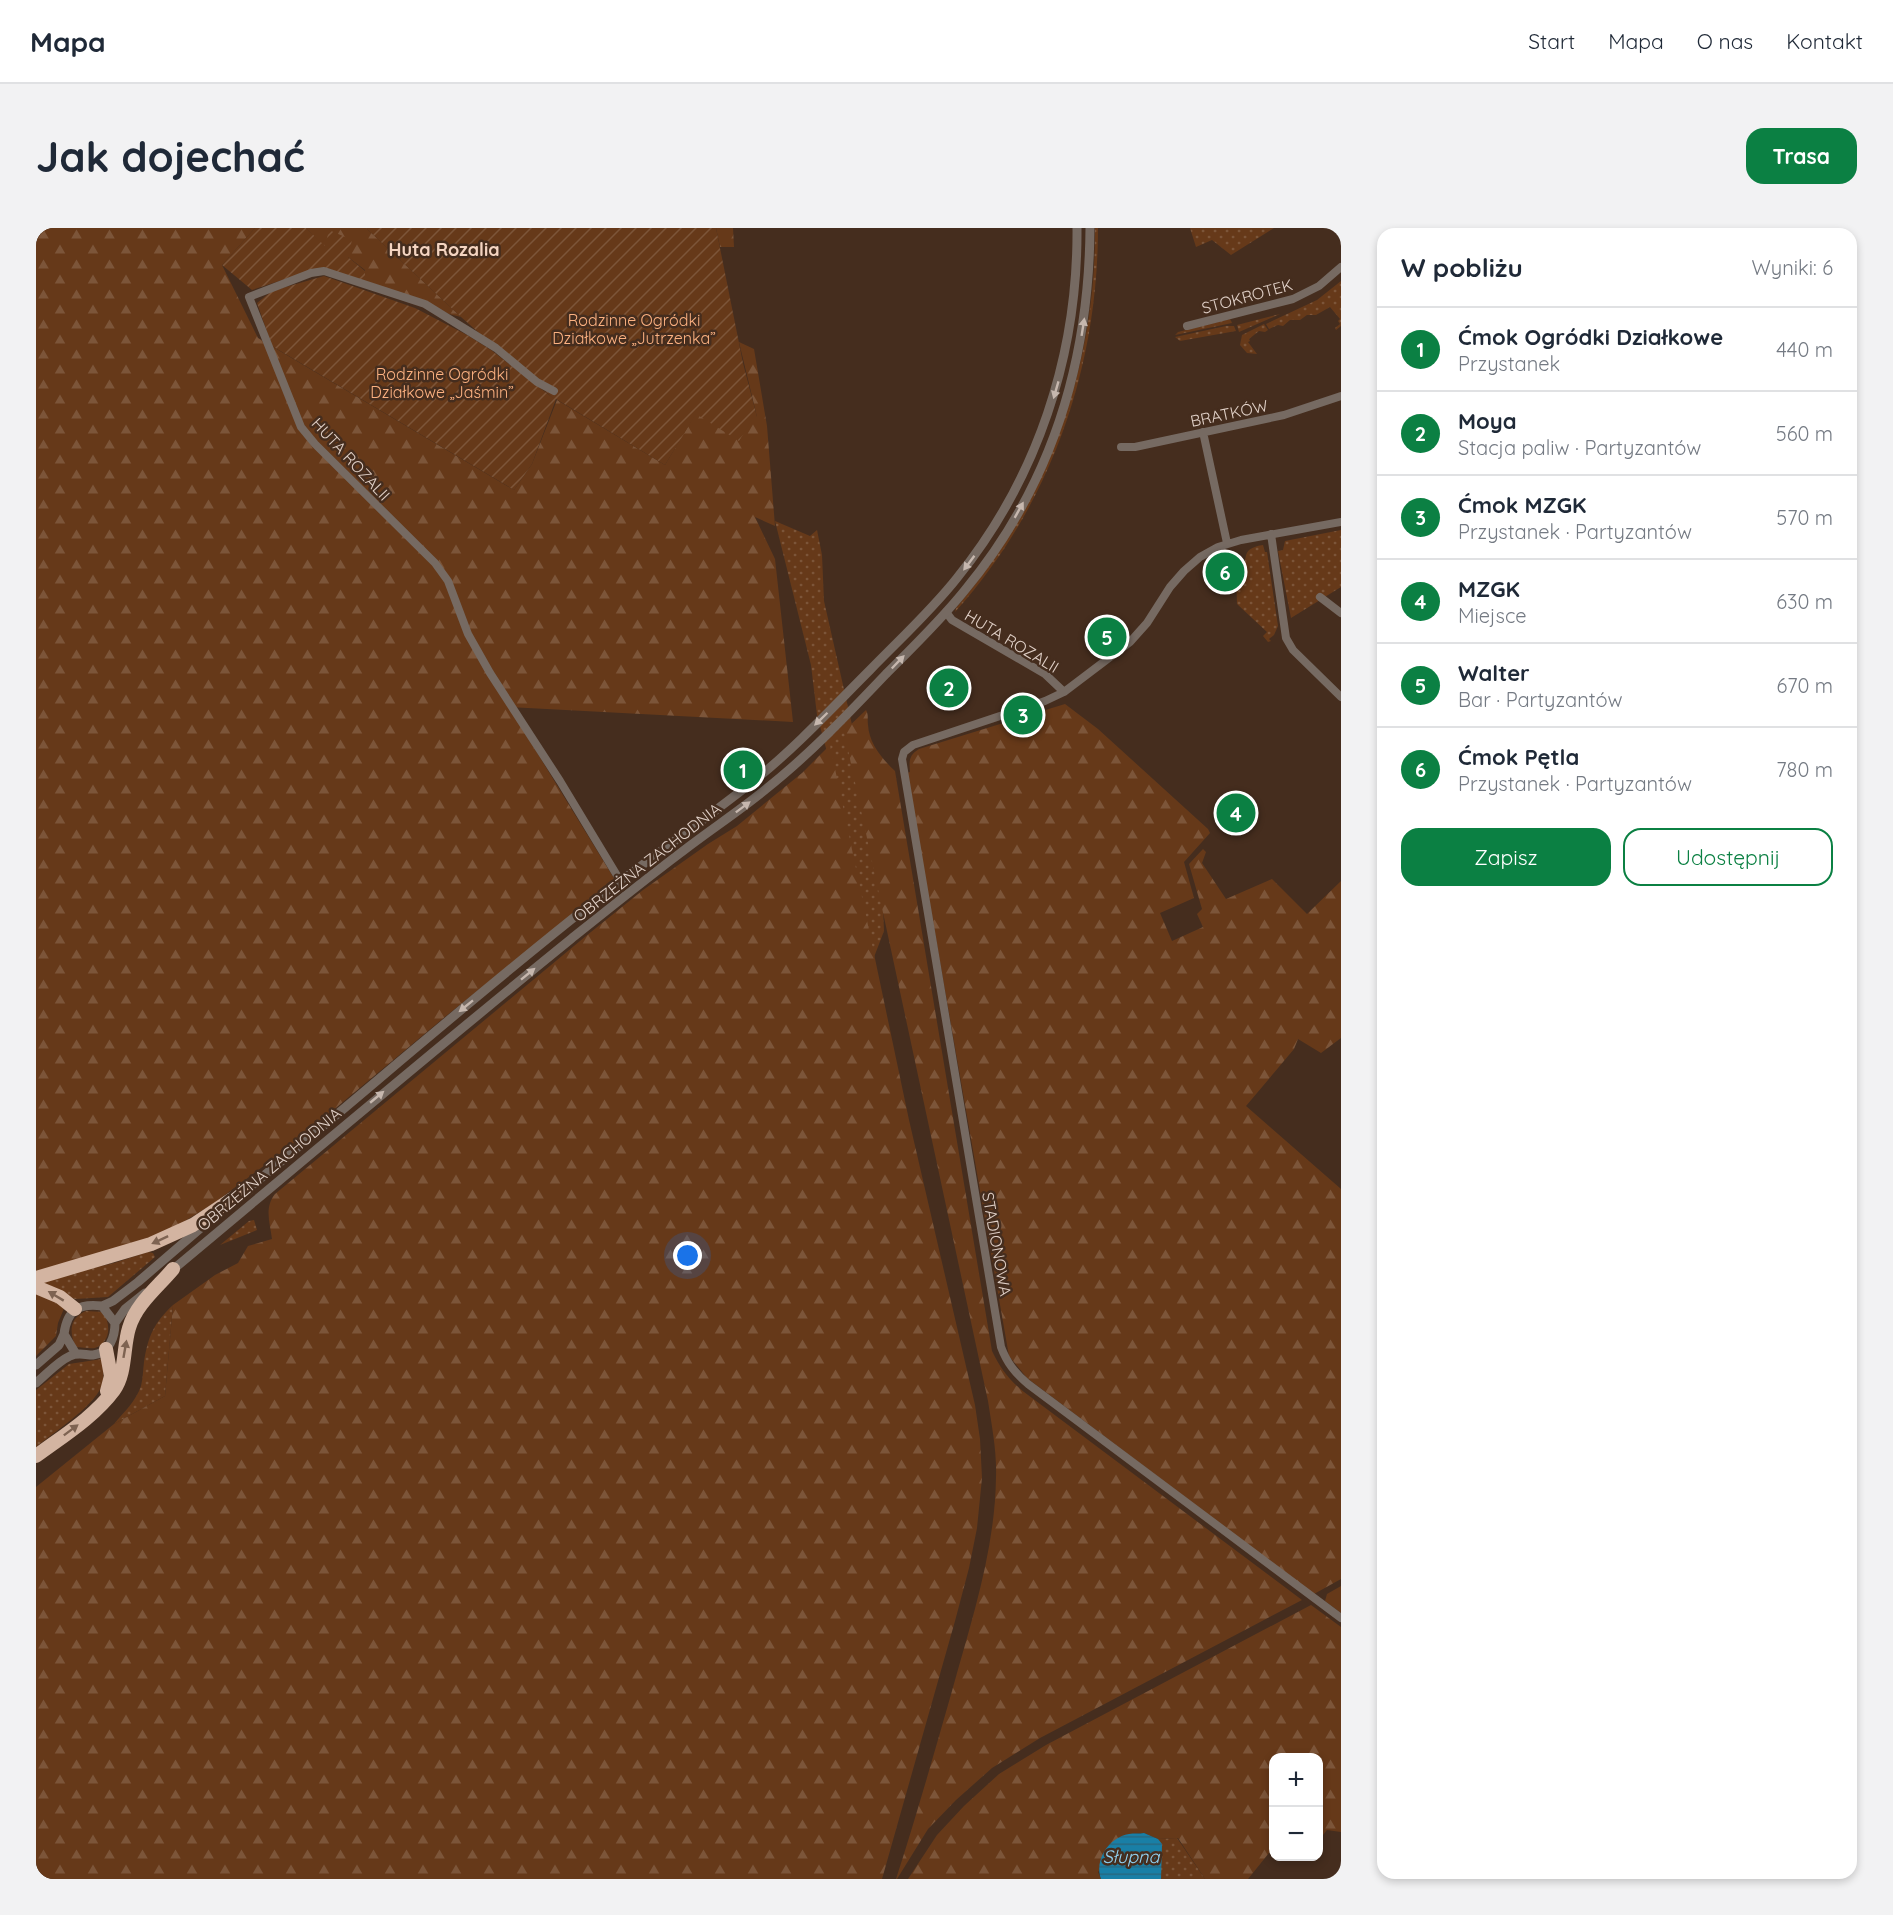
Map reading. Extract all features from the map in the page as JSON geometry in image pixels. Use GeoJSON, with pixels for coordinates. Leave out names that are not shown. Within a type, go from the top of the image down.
{"type":"FeatureCollection","features":[{"type":"Feature","properties":{"kind":"highway"},"geometry":{"type":"LineString","coordinates":[[36,1278],[151,1244],[193,1225],[247,1189]]}},
{"type":"Feature","properties":{"kind":"highway"},"geometry":{"type":"LineString","coordinates":[[36,1456],[89,1416],[115,1389],[120,1378],[132,1318],[138,1307],[173,1269]]}},
{"type":"Feature","properties":{"kind":"highway"},"geometry":{"type":"LineString","coordinates":[[36,1287],[60,1297],[75,1309]]}},
{"type":"Feature","properties":{"kind":"highway"},"geometry":{"type":"LineString","coordinates":[[104,1401],[111,1376],[106,1348]]}},
{"type":"Feature","properties":{"kind":"street","name":"OBRZEŻNA ZACHODNIA"},"geometry":{"type":"LineString","coordinates":[[102,1306],[113,1301],[138,1282],[425,1040],[621,882],[758,777],[851,689],[955,581],[990,534],[1016,488],[1039,439],[1058,382],[1074,297],[1077,228]]}},
{"type":"Feature","properties":{"kind":"street","name":"OBRZEŻNA ZACHODNIA"},"geometry":{"type":"LineString","coordinates":[[115,1323],[125,1309],[433,1050],[605,912],[768,788],[857,704],[946,612],[983,568],[1016,518],[1051,445],[1071,387],[1083,327],[1087,299],[1090,228]]}},
{"type":"Feature","properties":{"kind":"street","name":"STOKROTEK"},"geometry":{"type":"LineString","coordinates":[[1187,326],[1293,299],[1319,286],[1341,267]]}},
{"type":"Feature","properties":{"kind":"street","name":"HUTA ROZALII"},"geometry":{"type":"LineString","coordinates":[[554,391],[537,382],[496,348],[425,304],[324,271],[295,278],[249,297],[301,427],[315,444],[435,563],[448,581],[468,634],[490,673],[560,781],[621,882]]}},
{"type":"Feature","properties":{"kind":"street","name":"BRATKÓW"},"geometry":{"type":"LineString","coordinates":[[1121,447],[1135,447],[1284,415],[1341,396]]}},
{"type":"Feature","properties":{"kind":"street"},"geometry":{"type":"LineString","coordinates":[[1203,432],[1227,543]]}},
{"type":"Feature","properties":{"kind":"street","name":"STADIONOWA"},"geometry":{"type":"LineString","coordinates":[[1341,522],[1227,543],[1205,554],[1186,569],[1170,587],[1142,629],[1130,642],[1064,692],[1045,701],[937,736],[908,748],[902,759],[1001,1347],[1005,1358],[1011,1368],[1028,1384],[1341,1618]]}},
{"type":"Feature","properties":{"kind":"street"},"geometry":{"type":"LineString","coordinates":[[1271,534],[1286,638],[1293,650],[1341,697]]}},
{"type":"Feature","properties":{"kind":"street"},"geometry":{"type":"LineString","coordinates":[[1320,597],[1341,613]]}},
{"type":"Feature","properties":{"kind":"street","name":"HUTA ROZALII"},"geometry":{"type":"LineString","coordinates":[[946,612],[952,620],[1045,674],[1064,692]]}},
{"type":"Feature","properties":{"kind":"street"},"geometry":{"type":"LineString","coordinates":[[36,1365],[59,1345],[68,1317],[75,1309],[94,1305],[102,1306],[115,1323],[113,1339],[99,1354],[76,1354],[65,1359],[36,1383]]}},
{"type":"Feature","properties":{"kind":"street"},"geometry":{"type":"LineString","coordinates":[[64,1334],[76,1354]]}},
{"type":"Feature","properties":{"kind":"green space"},"geometry":{"type":"Polygon","coordinates":[[[36,228],[255,228],[222,265],[258,338],[514,490],[532,464],[557,400],[665,465],[696,413],[739,440],[753,417],[757,417],[739,342],[754,349],[767,426],[775,526],[755,517],[775,559],[793,722],[509,707],[615,880],[446,1016],[289,1147],[214,1203],[164,1234],[36,1274],[36,228]]]}},
{"type":"Feature","properties":{"kind":"green space"},"geometry":{"type":"Polygon","coordinates":[[[255,228],[306,228],[325,246],[329,230],[352,240],[348,257],[365,271],[365,282],[319,268],[252,290],[222,265],[255,228]]]}},
{"type":"Feature","properties":{"kind":"green space"},"geometry":{"type":"Polygon","coordinates":[[[306,228],[366,228],[461,317],[449,314],[425,301],[365,282],[365,270],[348,257],[325,247],[306,228]]]}},
{"type":"Feature","properties":{"kind":"green space","name":"Rodzinne Ogródki Działkowe „Jutrzenka”"},"geometry":{"type":"Polygon","coordinates":[[[366,228],[716,228],[743,363],[757,417],[753,418],[739,441],[696,414],[665,465],[556,399],[532,464],[514,490],[272,346],[257,303],[272,291],[324,276],[415,308],[467,335],[491,350],[553,398],[461,317],[366,228]]]}},
{"type":"Feature","properties":{"kind":"green space"},"geometry":{"type":"Polygon","coordinates":[[[716,228],[733,228],[734,247],[720,247],[716,228]]]}},
{"type":"Feature","properties":{"kind":"green space"},"geometry":{"type":"Polygon","coordinates":[[[1095,228],[1098,228],[1096,281],[1089,333],[1078,384],[1062,434],[1042,482],[1017,528],[988,571],[955,612],[1016,524],[1040,478],[1060,431],[1075,382],[1086,332],[1093,280],[1095,228]]]}},
{"type":"Feature","properties":{"kind":"green space"},"geometry":{"type":"Polygon","coordinates":[[[1190,228],[1274,228],[1231,255],[1212,240],[1196,247],[1190,228]]]}},
{"type":"Feature","properties":{"kind":"green space"},"geometry":{"type":"Polygon","coordinates":[[[1341,281],[1341,326],[1336,330],[1340,319],[1330,307],[1316,315],[1307,315],[1300,320],[1290,320],[1283,326],[1278,325],[1269,329],[1266,324],[1317,300],[1341,281]]]}},
{"type":"Feature","properties":{"kind":"green space"},"geometry":{"type":"Polygon","coordinates":[[[1280,314],[1239,332],[1237,325],[1280,314]]]}},
{"type":"Feature","properties":{"kind":"green space"},"geometry":{"type":"Polygon","coordinates":[[[1230,319],[1232,323],[1175,335],[1178,332],[1230,319]]]}},
{"type":"Feature","properties":{"kind":"green space"},"geometry":{"type":"Polygon","coordinates":[[[1264,324],[1268,330],[1259,331],[1248,342],[1257,354],[1247,353],[1240,345],[1242,335],[1264,324]]]}},
{"type":"Feature","properties":{"kind":"green space"},"geometry":{"type":"Polygon","coordinates":[[[1234,326],[1236,331],[1180,341],[1175,337],[1234,326]]]}},
{"type":"Feature","properties":{"kind":"green space"},"geometry":{"type":"Polygon","coordinates":[[[775,521],[810,536],[817,530],[822,555],[824,601],[881,853],[884,931],[866,978],[837,789],[817,715],[811,665],[775,521]]]}},
{"type":"Feature","properties":{"kind":"green space"},"geometry":{"type":"Polygon","coordinates":[[[1341,530],[1341,587],[1291,618],[1278,551],[1283,550],[1285,541],[1341,530]]]}},
{"type":"Feature","properties":{"kind":"green space"},"geometry":{"type":"Polygon","coordinates":[[[1263,545],[1267,552],[1278,626],[1274,635],[1269,639],[1271,641],[1268,642],[1263,636],[1267,632],[1237,604],[1236,574],[1244,565],[1247,553],[1263,545]]]}},
{"type":"Feature","properties":{"kind":"green space"},"geometry":{"type":"Polygon","coordinates":[[[1065,704],[1098,729],[1210,833],[1184,862],[1194,898],[1160,913],[1172,941],[1203,927],[1197,914],[1202,909],[1189,864],[1203,849],[1206,852],[1202,863],[1226,899],[1272,879],[1307,914],[1341,881],[1341,1038],[1321,1053],[1298,1039],[1294,1049],[1246,1106],[1341,1189],[1341,1579],[1314,1594],[1027,1378],[1009,1356],[907,773],[910,772],[911,756],[919,749],[1065,704]]]}},
{"type":"Feature","properties":{"kind":"green space"},"geometry":{"type":"Polygon","coordinates":[[[866,710],[869,732],[874,744],[881,756],[895,771],[992,1351],[1005,1373],[1024,1392],[1302,1600],[1040,1738],[992,1768],[928,1829],[897,1879],[981,1586],[995,1505],[996,1468],[988,1401],[844,731],[866,710]]]}},
{"type":"Feature","properties":{"kind":"green space"},"geometry":{"type":"Polygon","coordinates":[[[830,745],[909,1120],[975,1405],[982,1478],[977,1528],[969,1568],[882,1879],[36,1879],[36,1487],[114,1424],[165,1396],[173,1305],[215,1275],[238,1263],[248,1246],[272,1239],[269,1210],[275,1194],[586,936],[643,890],[737,826],[802,773],[830,745]]]}},
{"type":"Feature","properties":{"kind":"green space"},"geometry":{"type":"Polygon","coordinates":[[[254,1220],[257,1230],[220,1245],[249,1221],[254,1220]]]}},
{"type":"Feature","properties":{"kind":"green space"},"geometry":{"type":"Polygon","coordinates":[[[148,1252],[153,1253],[155,1257],[108,1297],[75,1299],[36,1281],[114,1263],[148,1252]]]}},
{"type":"Feature","properties":{"kind":"green space"},"geometry":{"type":"Polygon","coordinates":[[[36,1293],[65,1306],[58,1323],[56,1336],[36,1356],[36,1293]]]}},
{"type":"Feature","properties":{"kind":"green space"},"geometry":{"type":"Polygon","coordinates":[[[173,1305],[165,1396],[114,1424],[139,1391],[150,1337],[161,1318],[173,1305]]]}},
{"type":"Feature","properties":{"kind":"green space"},"geometry":{"type":"Polygon","coordinates":[[[86,1311],[103,1312],[106,1317],[107,1337],[95,1348],[76,1347],[72,1336],[72,1326],[76,1318],[86,1311]]]}},
{"type":"Feature","properties":{"kind":"green space"},"geometry":{"type":"Polygon","coordinates":[[[102,1359],[103,1380],[97,1394],[82,1411],[36,1447],[36,1390],[69,1364],[102,1359]]]}},
{"type":"Feature","properties":{"kind":"green space"},"geometry":{"type":"Polygon","coordinates":[[[1341,1586],[1341,1613],[1325,1601],[1327,1594],[1341,1586]]]}},
{"type":"Feature","properties":{"kind":"green space"},"geometry":{"type":"Polygon","coordinates":[[[1311,1605],[1341,1627],[1341,1832],[1327,1830],[1323,1835],[1323,1753],[1269,1753],[1269,1853],[1248,1879],[1205,1879],[1178,1838],[1158,1839],[1144,1833],[1129,1834],[1098,1872],[1101,1879],[908,1879],[937,1835],[964,1806],[999,1774],[1046,1745],[1311,1605]]]}},
{"type":"Feature","properties":{"kind":"green space"},"geometry":{"type":"Polygon","coordinates":[[[1177,1838],[1205,1879],[1161,1879],[1158,1839],[1177,1838]]]}},
{"type":"Feature","properties":{"kind":"water","name":"Słupna"},"geometry":{"type":"Polygon","coordinates":[[[1144,1833],[1158,1839],[1162,1844],[1161,1879],[1101,1879],[1100,1864],[1105,1850],[1122,1836],[1144,1833]]]}},
{"type":"Feature","properties":{"kind":"place","name":"Ćmok Pętla"},"geometry":{"type":"Point","coordinates":[1225,572]}},
{"type":"Feature","properties":{"kind":"place","name":"Walter"},"geometry":{"type":"Point","coordinates":[1107,637]}},
{"type":"Feature","properties":{"kind":"place","name":"Moya"},"geometry":{"type":"Point","coordinates":[949,688]}},
{"type":"Feature","properties":{"kind":"place","name":"Ćmok MZGK"},"geometry":{"type":"Point","coordinates":[1023,715]}},
{"type":"Feature","properties":{"kind":"place","name":"Ćmok Ogródki Działkowe"},"geometry":{"type":"Point","coordinates":[743,770]}},
{"type":"Feature","properties":{"kind":"place","name":"MZGK"},"geometry":{"type":"Point","coordinates":[1236,813]}},
{"type":"Feature","properties":{"kind":"district","name":"Huta Rozalia"},"geometry":{"type":"Point","coordinates":[444,249]}},
{"type":"Feature","properties":{"kind":"park label","name":"Rodzinne Ogródki Działkowe „Jaśmin”"},"geometry":{"type":"Point","coordinates":[442,383]}}]}
